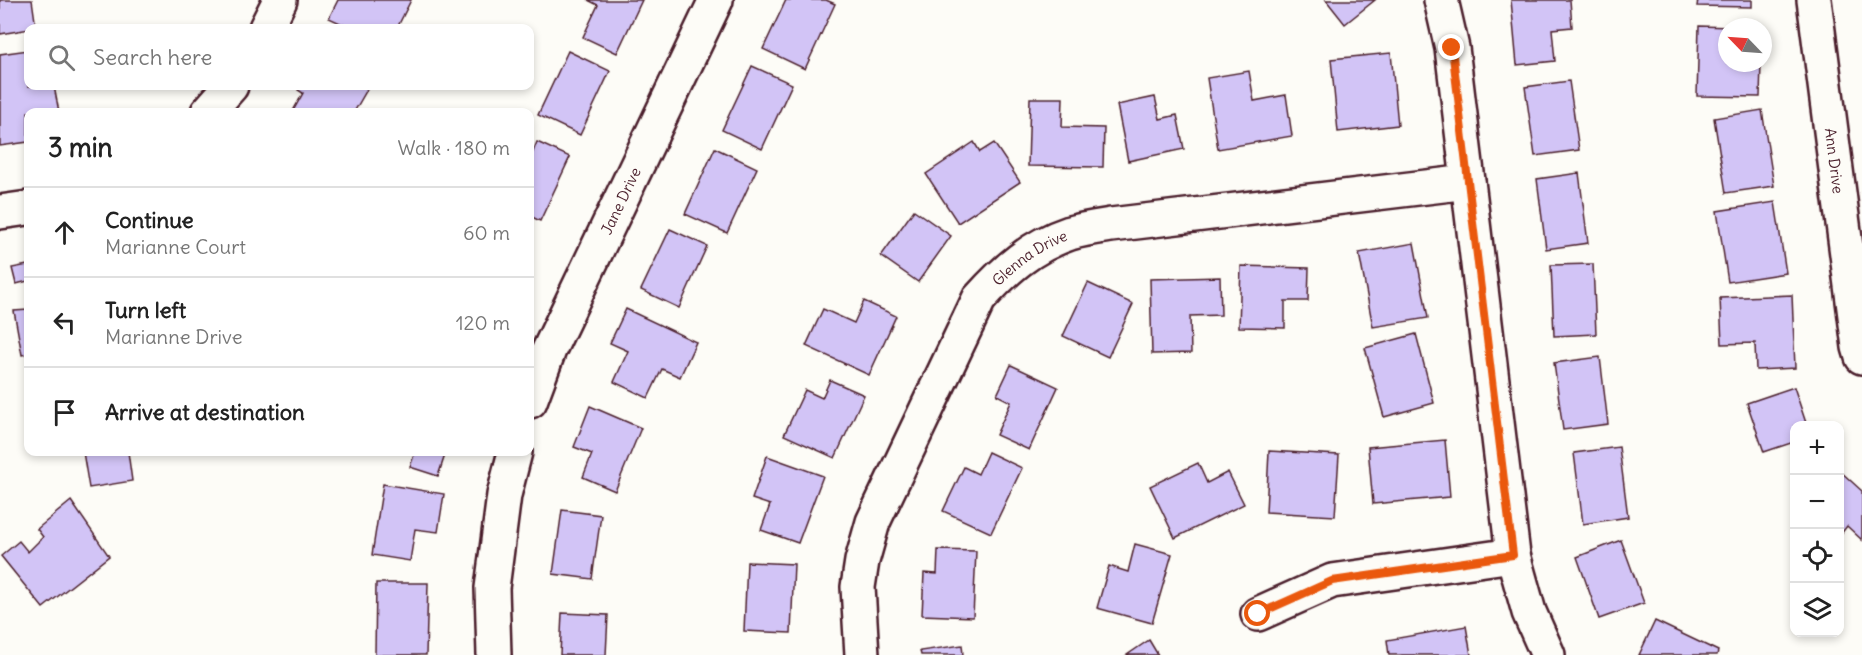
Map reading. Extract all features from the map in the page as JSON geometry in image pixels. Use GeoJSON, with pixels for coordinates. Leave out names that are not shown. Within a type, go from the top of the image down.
{"type":"FeatureCollection","features":[{"type":"Feature","properties":{"kind":"street"},"geometry":{"type":"LineString","coordinates":[[268,24],[280,0]]}},
{"type":"Feature","properties":{"kind":"street","name":"Jane Drive"},"geometry":{"type":"LineString","coordinates":[[534,390],[549,350],[716,0]]}},
{"type":"Feature","properties":{"kind":"street"},"geometry":{"type":"LineString","coordinates":[[1441,0],[1452,48],[1513,555],[1528,612],[1548,655]]}},
{"type":"Feature","properties":{"kind":"street","name":"Ann Drive"},"geometry":{"type":"LineString","coordinates":[[1814,0],[1862,357]]}},
{"type":"Feature","properties":{"kind":"street"},"geometry":{"type":"LineString","coordinates":[[212,108],[227,90]]}},
{"type":"Feature","properties":{"kind":"street","name":"Glenna Drive"},"geometry":{"type":"LineString","coordinates":[[862,655],[858,587],[862,561],[873,522],[979,299],[1001,274],[1037,247],[1070,233],[1111,225],[1468,182]]}},
{"type":"Feature","properties":{"kind":"street"},"geometry":{"type":"LineString","coordinates":[[0,212],[24,209]]}},
{"type":"Feature","properties":{"kind":"street"},"geometry":{"type":"LineString","coordinates":[[494,655],[492,588],[504,495],[514,456]]}},
{"type":"Feature","properties":{"kind":"street"},"geometry":{"type":"LineString","coordinates":[[1258,614],[1332,581],[1513,555]]}},
{"type":"Feature","properties":{"kind":"building"},"geometry":{"type":"Polygon","coordinates":[[[0,0],[32,0],[35,24],[24,24],[24,30],[0,34],[0,0]]]}},
{"type":"Feature","properties":{"kind":"building"},"geometry":{"type":"Polygon","coordinates":[[[338,0],[411,0],[399,24],[342,24],[329,18],[338,0]]]}},
{"type":"Feature","properties":{"kind":"building"},"geometry":{"type":"Polygon","coordinates":[[[588,0],[642,0],[617,53],[583,37],[598,5],[588,0]]]}},
{"type":"Feature","properties":{"kind":"building"},"geometry":{"type":"Polygon","coordinates":[[[786,0],[826,0],[835,4],[805,69],[763,49],[786,0]]]}},
{"type":"Feature","properties":{"kind":"building"},"geometry":{"type":"Polygon","coordinates":[[[1326,0],[1375,0],[1345,24],[1326,0]]]}},
{"type":"Feature","properties":{"kind":"building"},"geometry":{"type":"Polygon","coordinates":[[[1511,0],[1570,0],[1572,27],[1552,29],[1555,61],[1517,65],[1511,0]]]}},
{"type":"Feature","properties":{"kind":"building"},"geometry":{"type":"Polygon","coordinates":[[[1698,0],[1752,0],[1752,7],[1697,6],[1698,0]]]}},
{"type":"Feature","properties":{"kind":"building"},"geometry":{"type":"Polygon","coordinates":[[[1699,26],[1718,27],[1718,72],[1761,72],[1760,97],[1697,96],[1699,26]]]}},
{"type":"Feature","properties":{"kind":"building"},"geometry":{"type":"Polygon","coordinates":[[[24,51],[24,90],[55,90],[58,108],[24,108],[24,143],[0,146],[0,54],[24,51]]]}},
{"type":"Feature","properties":{"kind":"building"},"geometry":{"type":"Polygon","coordinates":[[[568,51],[610,71],[580,135],[538,115],[568,51]]]}},
{"type":"Feature","properties":{"kind":"building"},"geometry":{"type":"Polygon","coordinates":[[[1391,53],[1398,125],[1338,132],[1331,59],[1391,53]]]}},
{"type":"Feature","properties":{"kind":"building"},"geometry":{"type":"Polygon","coordinates":[[[752,66],[792,84],[762,149],[722,130],[752,66]]]}},
{"type":"Feature","properties":{"kind":"building"},"geometry":{"type":"Polygon","coordinates":[[[1249,71],[1254,101],[1286,95],[1292,136],[1218,149],[1207,78],[1249,71]]]}},
{"type":"Feature","properties":{"kind":"building"},"geometry":{"type":"Polygon","coordinates":[[[1569,81],[1579,150],[1535,156],[1525,87],[1569,81]]]}},
{"type":"Feature","properties":{"kind":"building"},"geometry":{"type":"Polygon","coordinates":[[[298,90],[367,90],[356,108],[295,108],[303,93],[298,90]]]}},
{"type":"Feature","properties":{"kind":"building"},"geometry":{"type":"Polygon","coordinates":[[[1155,97],[1160,119],[1177,115],[1184,149],[1128,161],[1117,105],[1155,97]]]}},
{"type":"Feature","properties":{"kind":"building"},"geometry":{"type":"Polygon","coordinates":[[[1030,98],[1063,98],[1062,127],[1104,128],[1103,167],[1028,166],[1030,98]]]}},
{"type":"Feature","properties":{"kind":"building"},"geometry":{"type":"Polygon","coordinates":[[[1762,110],[1774,186],[1726,193],[1714,118],[1762,110]]]}},
{"type":"Feature","properties":{"kind":"building"},"geometry":{"type":"Polygon","coordinates":[[[537,142],[570,157],[540,221],[534,218],[534,149],[537,142]]]}},
{"type":"Feature","properties":{"kind":"building"},"geometry":{"type":"Polygon","coordinates":[[[974,142],[980,152],[994,143],[1020,182],[958,223],[926,174],[974,142]]]}},
{"type":"Feature","properties":{"kind":"building"},"geometry":{"type":"Polygon","coordinates":[[[715,148],[757,168],[727,233],[685,214],[715,148]]]}},
{"type":"Feature","properties":{"kind":"building"},"geometry":{"type":"Polygon","coordinates":[[[1579,173],[1588,243],[1546,249],[1537,179],[1579,173]]]}},
{"type":"Feature","properties":{"kind":"building"},"geometry":{"type":"Polygon","coordinates":[[[1775,202],[1786,273],[1728,282],[1717,211],[1775,202]]]}},
{"type":"Feature","properties":{"kind":"building"},"geometry":{"type":"Polygon","coordinates":[[[914,210],[951,236],[918,282],[881,256],[914,210]]]}},
{"type":"Feature","properties":{"kind":"building"},"geometry":{"type":"Polygon","coordinates":[[[670,229],[707,246],[679,308],[641,290],[670,229]]]}},
{"type":"Feature","properties":{"kind":"building"},"geometry":{"type":"Polygon","coordinates":[[[1414,243],[1428,318],[1373,327],[1359,253],[1414,243]]]}},
{"type":"Feature","properties":{"kind":"building"},"geometry":{"type":"Polygon","coordinates":[[[1593,264],[1596,334],[1554,336],[1551,265],[1593,264]]]}},
{"type":"Feature","properties":{"kind":"building"},"geometry":{"type":"Polygon","coordinates":[[[24,266],[24,282],[16,284],[12,268],[24,266]]]}},
{"type":"Feature","properties":{"kind":"building"},"geometry":{"type":"Polygon","coordinates":[[[1241,266],[1309,268],[1308,301],[1285,301],[1285,328],[1239,327],[1241,266]]]}},
{"type":"Feature","properties":{"kind":"building"},"geometry":{"type":"Polygon","coordinates":[[[1220,277],[1221,315],[1190,316],[1191,353],[1152,354],[1150,279],[1220,277]]]}},
{"type":"Feature","properties":{"kind":"building"},"geometry":{"type":"Polygon","coordinates":[[[1088,283],[1133,304],[1108,357],[1063,336],[1088,283]]]}},
{"type":"Feature","properties":{"kind":"building"},"geometry":{"type":"Polygon","coordinates":[[[1792,295],[1795,368],[1756,370],[1755,343],[1722,344],[1720,298],[1792,295]]]}},
{"type":"Feature","properties":{"kind":"building"},"geometry":{"type":"Polygon","coordinates":[[[864,301],[896,316],[869,375],[806,346],[823,309],[854,323],[864,301]]]}},
{"type":"Feature","properties":{"kind":"building"},"geometry":{"type":"Polygon","coordinates":[[[626,309],[696,342],[680,377],[662,369],[648,398],[614,382],[628,351],[610,343],[626,309]]]}},
{"type":"Feature","properties":{"kind":"building"},"geometry":{"type":"Polygon","coordinates":[[[24,310],[24,355],[22,355],[14,311],[24,310]]]}},
{"type":"Feature","properties":{"kind":"building"},"geometry":{"type":"Polygon","coordinates":[[[1416,334],[1434,403],[1384,417],[1365,348],[1416,334]]]}},
{"type":"Feature","properties":{"kind":"building"},"geometry":{"type":"Polygon","coordinates":[[[1600,357],[1608,424],[1563,430],[1554,363],[1600,357]]]}},
{"type":"Feature","properties":{"kind":"building"},"geometry":{"type":"Polygon","coordinates":[[[1011,365],[1058,387],[1029,450],[996,435],[1011,402],[997,395],[1011,365]]]}},
{"type":"Feature","properties":{"kind":"building"},"geometry":{"type":"Polygon","coordinates":[[[830,380],[864,395],[835,458],[784,435],[805,390],[822,398],[830,380]]]}},
{"type":"Feature","properties":{"kind":"building"},"geometry":{"type":"Polygon","coordinates":[[[1794,387],[1805,421],[1790,421],[1790,443],[1764,452],[1747,403],[1794,387]]]}},
{"type":"Feature","properties":{"kind":"building"},"geometry":{"type":"Polygon","coordinates":[[[590,406],[641,428],[615,491],[583,477],[592,454],[574,447],[590,406]]]}},
{"type":"Feature","properties":{"kind":"building"},"geometry":{"type":"Polygon","coordinates":[[[1445,440],[1450,497],[1373,504],[1368,447],[1445,440]]]}},
{"type":"Feature","properties":{"kind":"building"},"geometry":{"type":"Polygon","coordinates":[[[1619,447],[1628,517],[1583,524],[1574,453],[1619,447]]]}},
{"type":"Feature","properties":{"kind":"building"},"geometry":{"type":"Polygon","coordinates":[[[1269,451],[1339,455],[1335,516],[1266,512],[1269,451]]]}},
{"type":"Feature","properties":{"kind":"building"},"geometry":{"type":"Polygon","coordinates":[[[988,452],[1022,468],[991,533],[943,511],[964,467],[978,474],[988,452]]]}},
{"type":"Feature","properties":{"kind":"building"},"geometry":{"type":"Polygon","coordinates":[[[84,456],[129,456],[132,481],[89,488],[84,456]]]}},
{"type":"Feature","properties":{"kind":"building"},"geometry":{"type":"Polygon","coordinates":[[[414,456],[445,456],[438,476],[410,467],[414,456]]]}},
{"type":"Feature","properties":{"kind":"building"},"geometry":{"type":"Polygon","coordinates":[[[767,456],[823,476],[798,543],[761,530],[770,505],[752,499],[767,456]]]}},
{"type":"Feature","properties":{"kind":"building"},"geometry":{"type":"Polygon","coordinates":[[[1198,463],[1207,483],[1228,472],[1244,504],[1175,538],[1150,486],[1198,463]]]}},
{"type":"Feature","properties":{"kind":"building"},"geometry":{"type":"Polygon","coordinates":[[[1844,475],[1862,491],[1862,540],[1847,526],[1844,530],[1844,475]]]}},
{"type":"Feature","properties":{"kind":"building"},"geometry":{"type":"Polygon","coordinates":[[[383,484],[444,494],[438,532],[415,529],[410,561],[372,555],[383,484]]]}},
{"type":"Feature","properties":{"kind":"building"},"geometry":{"type":"Polygon","coordinates":[[[71,501],[109,556],[43,608],[1,556],[19,541],[28,552],[43,537],[37,529],[71,501]]]}},
{"type":"Feature","properties":{"kind":"building"},"geometry":{"type":"Polygon","coordinates":[[[562,510],[601,515],[592,579],[553,574],[562,510]]]}},
{"type":"Feature","properties":{"kind":"building"},"geometry":{"type":"Polygon","coordinates":[[[1621,540],[1644,603],[1599,619],[1577,557],[1621,540]]]}},
{"type":"Feature","properties":{"kind":"building"},"geometry":{"type":"Polygon","coordinates":[[[1135,544],[1172,554],[1152,623],[1097,608],[1109,566],[1128,572],[1135,544]]]}},
{"type":"Feature","properties":{"kind":"building"},"geometry":{"type":"Polygon","coordinates":[[[938,550],[976,551],[973,617],[922,615],[924,573],[937,574],[938,550]]]}},
{"type":"Feature","properties":{"kind":"building"},"geometry":{"type":"Polygon","coordinates":[[[747,562],[794,564],[791,633],[744,631],[747,562]]]}},
{"type":"Feature","properties":{"kind":"building"},"geometry":{"type":"Polygon","coordinates":[[[376,583],[428,583],[426,655],[375,655],[376,583]]]}},
{"type":"Feature","properties":{"kind":"building"},"geometry":{"type":"Polygon","coordinates":[[[562,613],[608,615],[606,655],[560,655],[562,613]]]}},
{"type":"Feature","properties":{"kind":"building"},"geometry":{"type":"Polygon","coordinates":[[[1655,621],[1718,651],[1717,655],[1639,655],[1655,621]]]}},
{"type":"Feature","properties":{"kind":"building"},"geometry":{"type":"Polygon","coordinates":[[[1466,626],[1471,655],[1389,655],[1387,640],[1466,626]]]}},
{"type":"Feature","properties":{"kind":"building"},"geometry":{"type":"Polygon","coordinates":[[[1149,640],[1158,655],[1127,655],[1149,640]]]}},
{"type":"Feature","properties":{"kind":"building"},"geometry":{"type":"Polygon","coordinates":[[[962,645],[963,655],[921,655],[920,651],[962,645]]]}},
{"type":"Feature","properties":{"kind":"route"},"geometry":{"type":"LineString","coordinates":[[1258,614],[1332,581],[1513,555],[1452,48]]}}]}
